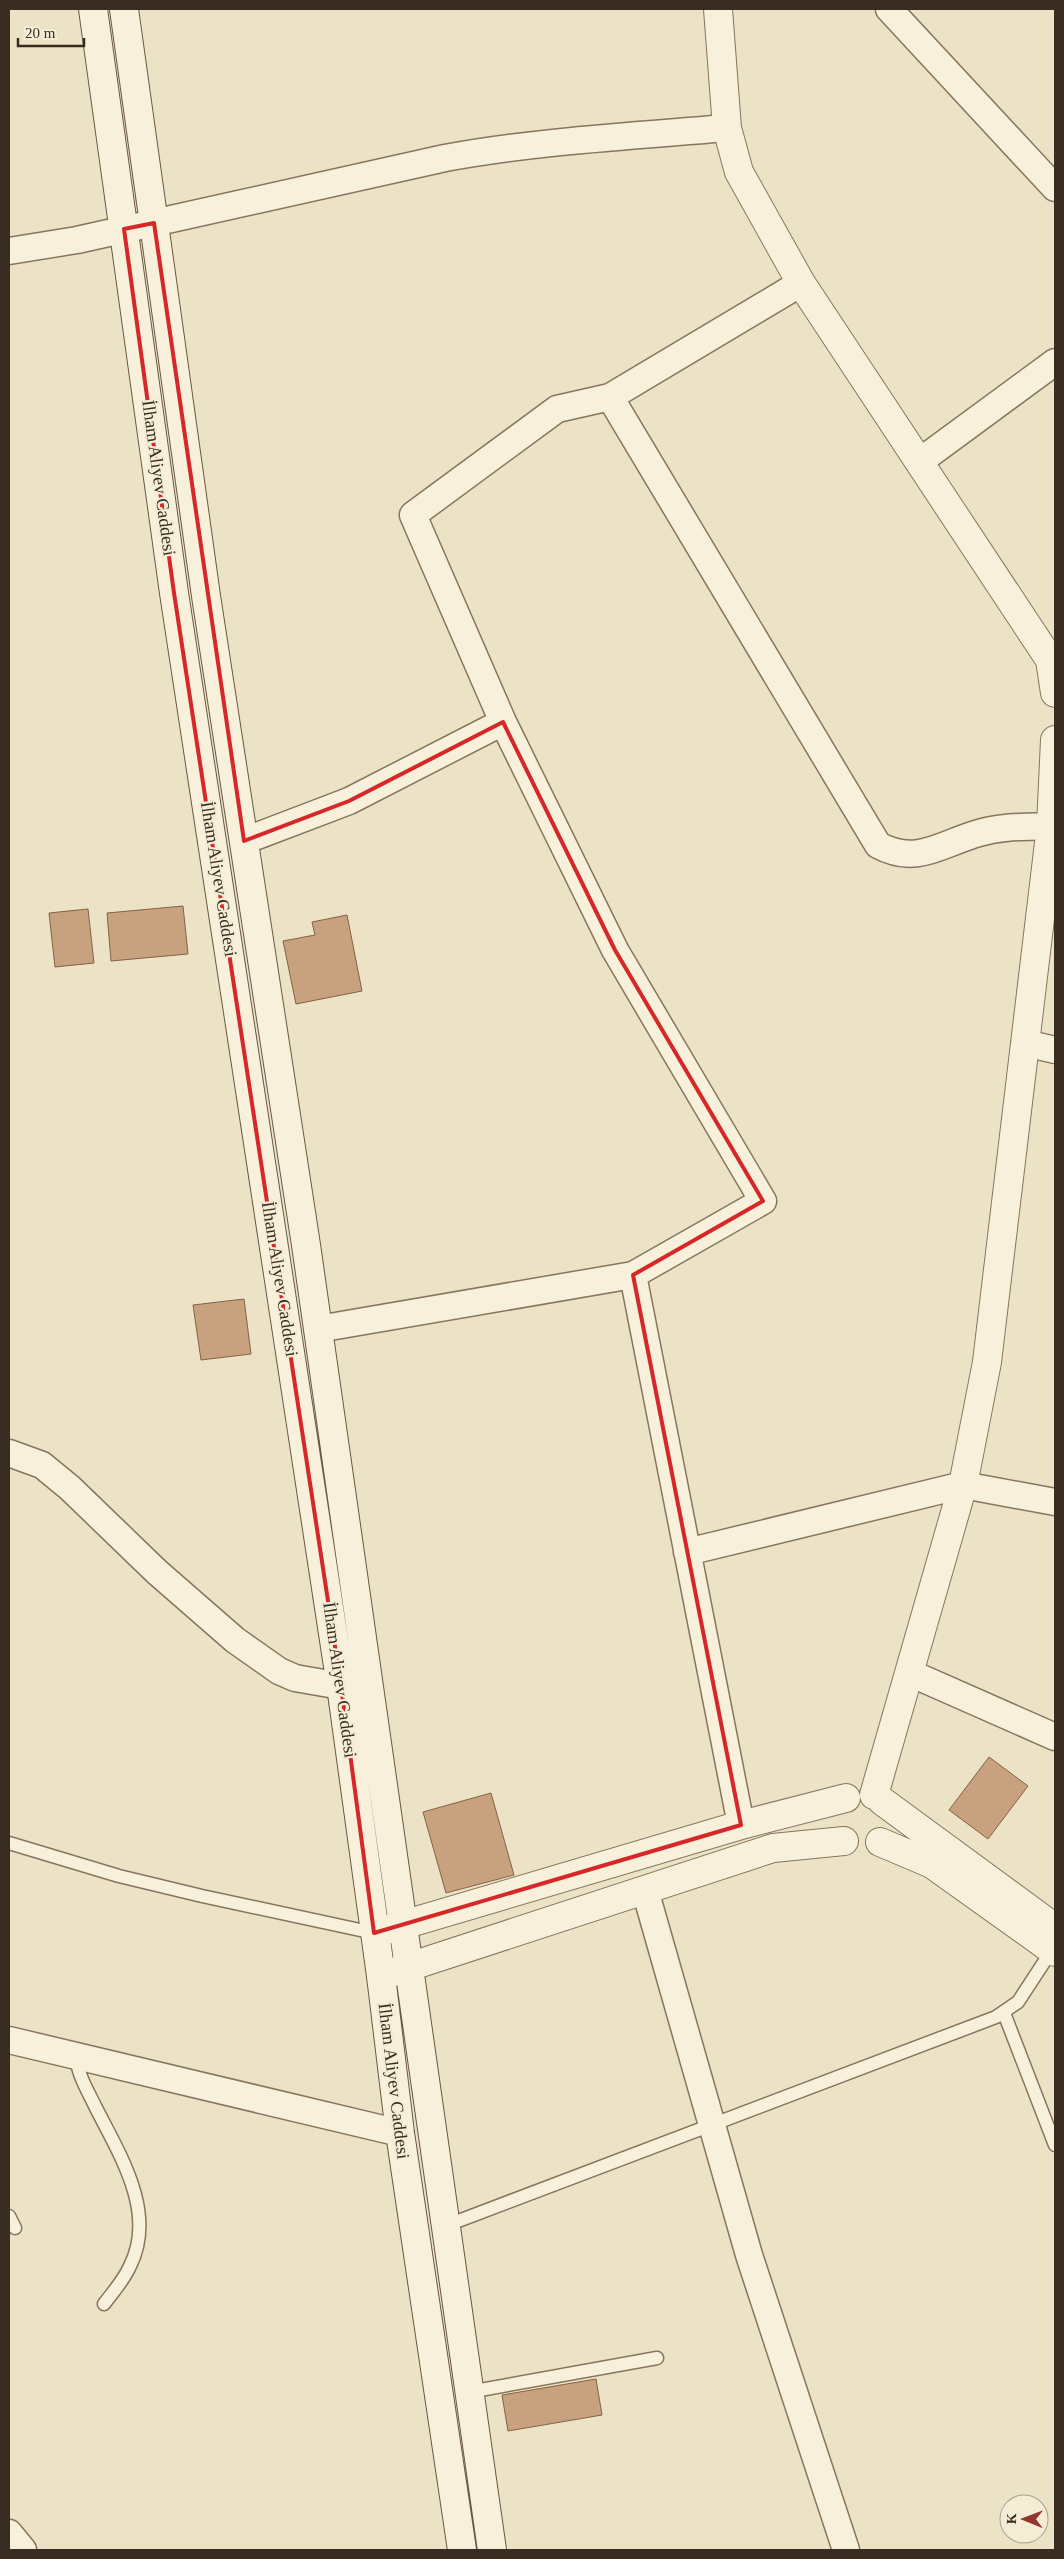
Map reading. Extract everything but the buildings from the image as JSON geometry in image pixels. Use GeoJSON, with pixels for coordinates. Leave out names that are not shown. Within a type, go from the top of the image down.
{"type":"FeatureCollection","features":[{"type":"Feature","properties":{"kind":"main road","name":"İlham Aliyev Caddesi"},"geometry":{"type":"LineString","coordinates":[[93,9],[174,593],[341,1686],[381,1976],[400,2132],[462,2550]]}},
{"type":"Feature","properties":{"kind":"main road","name":"İlham Aliyev Caddesi"},"geometry":{"type":"LineString","coordinates":[[124,9],[206,596],[318,1329],[407,1968],[492,2550]]}},
{"type":"Feature","properties":{"kind":"main road"},"geometry":{"type":"LineString","coordinates":[[718,9],[727,128],[738,172],[801,283],[919,462],[1052,658],[1055,693]]}},
{"type":"Feature","properties":{"kind":"main road"},"geometry":{"type":"LineString","coordinates":[[846,1798],[840,1804],[835,1820],[836,1828],[844,1841],[856,1848],[864,1848],[880,1842],[886,1835],[890,1817],[878,1798],[910,1672],[963,1485],[987,1362],[1051,826],[1055,740]]}},
{"type":"Feature","properties":{"kind":"main road"},"geometry":{"type":"LineString","coordinates":[[374,1933],[741,1825],[864,1793],[878,1798],[1054,1943]]}},
{"type":"Feature","properties":{"kind":"main road"},"geometry":{"type":"LineString","coordinates":[[381,1976],[773,1848],[844,1841]]}},
{"type":"Feature","properties":{"kind":"main road"},"geometry":{"type":"LineString","coordinates":[[880,1842],[932,1864],[1054,1943]]}},
{"type":"Feature","properties":{"kind":"street"},"geometry":{"type":"LineString","coordinates":[[889,9],[1055,188]]}},
{"type":"Feature","properties":{"kind":"street"},"geometry":{"type":"LineString","coordinates":[[9,251],[154,223],[445,158],[495,149],[727,128]]}},
{"type":"Feature","properties":{"kind":"street"},"geometry":{"type":"LineString","coordinates":[[318,1329],[633,1275],[763,1201],[615,950],[503,722],[413,515],[558,409],[610,397],[801,283]]}},
{"type":"Feature","properties":{"kind":"street"},"geometry":{"type":"LineString","coordinates":[[919,462],[1055,362]]}},
{"type":"Feature","properties":{"kind":"street"},"geometry":{"type":"LineString","coordinates":[[610,397],[878,845],[893,853],[913,856],[978,833],[1006,827],[1051,826]]}},
{"type":"Feature","properties":{"kind":"street"},"geometry":{"type":"LineString","coordinates":[[244,841],[349,801],[503,722]]}},
{"type":"Feature","properties":{"kind":"street"},"geometry":{"type":"LineString","coordinates":[[1025,1043],[1055,1050]]}},
{"type":"Feature","properties":{"kind":"street"},"geometry":{"type":"LineString","coordinates":[[633,1275],[741,1825]]}},
{"type":"Feature","properties":{"kind":"street"},"geometry":{"type":"LineString","coordinates":[[9,1453],[42,1465],[64,1482],[157,1572],[235,1640],[279,1671],[295,1678],[341,1686]]}},
{"type":"Feature","properties":{"kind":"street"},"geometry":{"type":"LineString","coordinates":[[687,1552],[963,1485],[1055,1502]]}},
{"type":"Feature","properties":{"kind":"street"},"geometry":{"type":"LineString","coordinates":[[910,1672],[1055,1737]]}},
{"type":"Feature","properties":{"kind":"street"},"geometry":{"type":"LineString","coordinates":[[645,1890],[749,2255],[846,2550]]}},
{"type":"Feature","properties":{"kind":"street"},"geometry":{"type":"LineString","coordinates":[[9,2040],[400,2132]]}},
{"type":"Feature","properties":{"kind":"street"},"geometry":{"type":"LineString","coordinates":[[9,2533],[23,2550]]}},
{"type":"Feature","properties":{"kind":"lane"},"geometry":{"type":"LineString","coordinates":[[9,1843],[119,1876],[374,1933]]}},
{"type":"Feature","properties":{"kind":"lane"},"geometry":{"type":"LineString","coordinates":[[445,2226],[1004,2013],[1018,2002],[1054,1943]]}},
{"type":"Feature","properties":{"kind":"lane"},"geometry":{"type":"LineString","coordinates":[[1004,2013],[1055,2145]]}},
{"type":"Feature","properties":{"kind":"lane"},"geometry":{"type":"LineString","coordinates":[[76,2055],[80,2076],[122,2160],[139,2215],[139,2239],[131,2265],[104,2304]]}},
{"type":"Feature","properties":{"kind":"lane"},"geometry":{"type":"LineString","coordinates":[[9,2216],[15,2228]]}},
{"type":"Feature","properties":{"kind":"lane"},"geometry":{"type":"LineString","coordinates":[[469,2392],[657,2358]]}},
{"type":"Feature","properties":{"kind":"highlighted area"},"geometry":{"type":"Polygon","coordinates":[[[154,223],[244,841],[349,801],[503,722],[615,950],[763,1201],[633,1275],[741,1825],[374,1933],[341,1686],[174,593],[124,229],[154,223]]]}}]}
